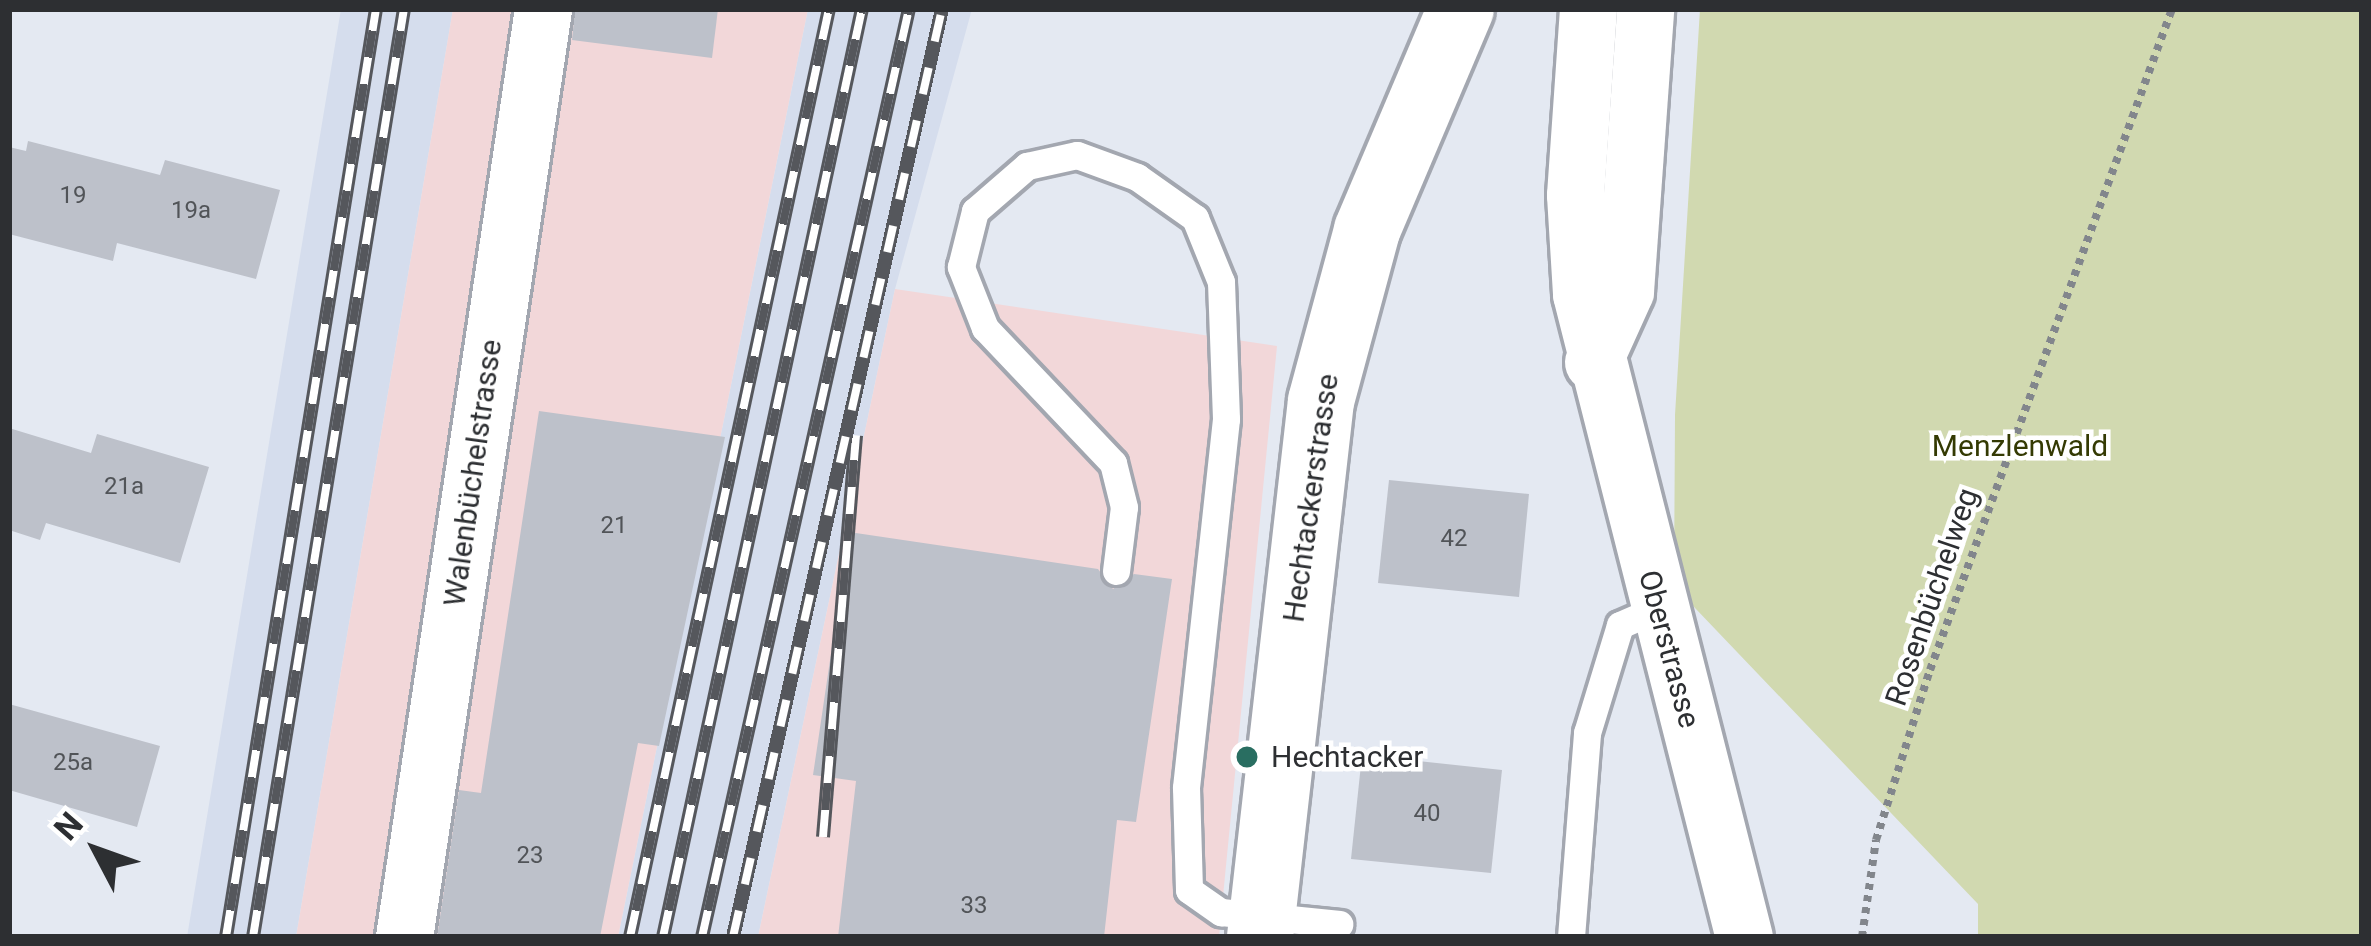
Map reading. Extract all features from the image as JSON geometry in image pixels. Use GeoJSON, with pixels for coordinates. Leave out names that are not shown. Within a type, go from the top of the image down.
{"type":"FeatureCollection","features":[{"type":"Feature","properties":{"kind":"street","name":"Walenbüchelstrasse"},"geometry":{"type":"LineString","coordinates":[[404,937],[543,9]]}},
{"type":"Feature","properties":{"kind":"street","name":"Hechtackerstrasse"},"geometry":{"type":"LineString","coordinates":[[1261,927],[1321,401],[1367,230],[1460,9]]}},
{"type":"Feature","properties":{"kind":"street","name":"Oberstrasse"},"geometry":{"type":"LineString","coordinates":[[1588,9],[1575,195],[1593,362],[1744,937]]}},
{"type":"Feature","properties":{"kind":"street"},"geometry":{"type":"LineString","coordinates":[[1593,362],[1625,291],[1645,9]]}},
{"type":"Feature","properties":{"kind":"lane"},"geometry":{"type":"LineString","coordinates":[[1116,571],[1124,507],[1113,463],[985,328],[961,267],[975,212],[1027,166],[1077,154],[1137,177],[1195,218],[1221,282],[1226,419],[1186,788],[1189,890],[1221,912],[1261,927],[1340,925]]}},
{"type":"Feature","properties":{"kind":"lane"},"geometry":{"type":"LineString","coordinates":[[1570,937],[1587,733],[1620,625],[1657,609]]}},
{"type":"Feature","properties":{"kind":"path","name":"Rosenbüchelweg"},"geometry":{"type":"LineString","coordinates":[[1862,937],[1876,840],[1930,670],[2171,9]]}},
{"type":"Feature","properties":{"kind":"shaded area"},"geometry":{"type":"Polygon","coordinates":[[[341,9],[453,9],[296,937],[187,937],[341,9]]]}},
{"type":"Feature","properties":{"kind":"shaded area"},"geometry":{"type":"Polygon","coordinates":[[[453,9],[808,9],[618,937],[296,937],[453,9]]]}},
{"type":"Feature","properties":{"kind":"shaded area"},"geometry":{"type":"Polygon","coordinates":[[[808,9],[972,9],[895,289],[758,937],[618,937],[808,9]]]}},
{"type":"Feature","properties":{"kind":"shaded area"},"geometry":{"type":"Polygon","coordinates":[[[895,289],[1277,346],[1219,937],[758,937],[895,289]]]}},
{"type":"Feature","properties":{"kind":"green space","name":"Menzlenwald"},"geometry":{"type":"Polygon","coordinates":[[[1700,9],[2362,9],[2362,937],[1978,937],[1978,904],[1674,586],[1675,415],[1700,9]]]}},
{"type":"Feature","properties":{"kind":"building"},"geometry":{"type":"Polygon","coordinates":[[[575,9],[718,9],[712,58],[572,40],[575,9]]]}},
{"type":"Feature","properties":{"kind":"building"},"geometry":{"type":"Polygon","coordinates":[[[28,141],[160,175],[165,160],[280,190],[256,279],[117,243],[113,261],[9,234],[9,147],[26,151],[28,141]]]}},
{"type":"Feature","properties":{"kind":"building"},"geometry":{"type":"Polygon","coordinates":[[[539,411],[725,437],[659,746],[638,743],[600,937],[437,937],[459,790],[481,793],[539,411]]]}},
{"type":"Feature","properties":{"kind":"building"},"geometry":{"type":"Polygon","coordinates":[[[9,428],[91,453],[97,434],[209,467],[180,563],[46,523],[40,540],[9,530],[9,428]]]}},
{"type":"Feature","properties":{"kind":"building"},"geometry":{"type":"Polygon","coordinates":[[[1389,480],[1529,494],[1519,597],[1378,583],[1389,480]]]}},
{"type":"Feature","properties":{"kind":"building"},"geometry":{"type":"Polygon","coordinates":[[[849,532],[1098,569],[1113,589],[1134,574],[1172,579],[1136,822],[1117,820],[1104,937],[838,937],[856,781],[813,775],[849,532]]]}},
{"type":"Feature","properties":{"kind":"building"},"geometry":{"type":"Polygon","coordinates":[[[9,704],[160,746],[137,827],[9,790],[9,704]]]}},
{"type":"Feature","properties":{"kind":"building"},"geometry":{"type":"Polygon","coordinates":[[[1362,755],[1502,770],[1491,873],[1351,859],[1362,755]]]}},
{"type":"Feature","properties":{"kind":"railway"},"geometry":{"type":"LineString","coordinates":[[226,937],[376,9]]}},
{"type":"Feature","properties":{"kind":"railway"},"geometry":{"type":"LineString","coordinates":[[253,937],[404,9]]}},
{"type":"Feature","properties":{"kind":"railway"},"geometry":{"type":"LineString","coordinates":[[630,937],[829,9]]}},
{"type":"Feature","properties":{"kind":"railway"},"geometry":{"type":"LineString","coordinates":[[663,937],[862,9]]}},
{"type":"Feature","properties":{"kind":"railway"},"geometry":{"type":"LineString","coordinates":[[702,937],[909,9]]}},
{"type":"Feature","properties":{"kind":"railway"},"geometry":{"type":"LineString","coordinates":[[733,937],[942,9]]}},
{"type":"Feature","properties":{"kind":"railway"},"geometry":{"type":"LineString","coordinates":[[823,837],[856,435]]}},
{"type":"Feature","properties":{"kind":"place","name":"Hechtacker"},"geometry":{"type":"Point","coordinates":[1247,757]}}]}
